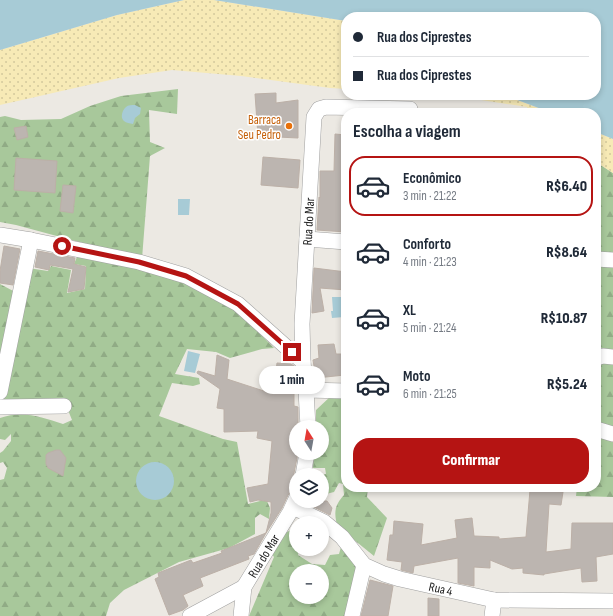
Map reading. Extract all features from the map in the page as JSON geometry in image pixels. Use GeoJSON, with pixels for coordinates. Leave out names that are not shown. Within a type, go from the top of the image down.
{"type":"FeatureCollection","features":[{"type":"Feature","properties":{"kind":"street","name":"Rua do Mar"},"geometry":{"type":"LineString","coordinates":[[308,420],[303,362],[302,324],[314,117],[319,109],[326,107],[368,108]]}},
{"type":"Feature","properties":{"kind":"street"},"geometry":{"type":"LineString","coordinates":[[0,235],[139,262],[186,276],[238,304],[303,362]]}},
{"type":"Feature","properties":{"kind":"street"},"geometry":{"type":"LineString","coordinates":[[308,239],[341,242]]}},
{"type":"Feature","properties":{"kind":"street"},"geometry":{"type":"LineString","coordinates":[[0,392],[31,240]]}},
{"type":"Feature","properties":{"kind":"street"},"geometry":{"type":"LineString","coordinates":[[601,259],[613,260]]}},
{"type":"Feature","properties":{"kind":"street"},"geometry":{"type":"LineString","coordinates":[[601,357],[613,357]]}},
{"type":"Feature","properties":{"kind":"street"},"geometry":{"type":"LineString","coordinates":[[306,390],[341,391]]}},
{"type":"Feature","properties":{"kind":"street"},"geometry":{"type":"LineString","coordinates":[[0,407],[64,406]]}},
{"type":"Feature","properties":{"kind":"street"},"geometry":{"type":"LineString","coordinates":[[601,430],[613,434]]}},
{"type":"Feature","properties":{"kind":"street","name":"Rua do Mar"},"geometry":{"type":"LineString","coordinates":[[241,616],[244,587],[291,508]]}},
{"type":"Feature","properties":{"kind":"street","name":"Rua 4"},"geometry":{"type":"LineString","coordinates":[[304,508],[342,537],[364,565],[400,579],[494,600],[613,601]]}},
{"type":"Feature","properties":{"kind":"street"},"geometry":{"type":"LineString","coordinates":[[352,616],[364,565]]}},
{"type":"Feature","properties":{"kind":"street"},"geometry":{"type":"LineString","coordinates":[[190,616],[244,587]]}},
{"type":"Feature","properties":{"kind":"street"},"geometry":{"type":"LineString","coordinates":[[492,616],[494,600]]}},
{"type":"Feature","properties":{"kind":"green space"},"geometry":{"type":"Polygon","coordinates":[[[178,89],[177,114],[149,110],[150,142],[165,148],[150,156],[142,259],[0,222],[0,117],[5,116],[21,120],[61,119],[90,106],[121,96],[178,89]]]}},
{"type":"Feature","properties":{"kind":"green space"},"geometry":{"type":"Polygon","coordinates":[[[601,165],[613,173],[613,497],[576,496],[576,492],[601,492],[601,165]]]}},
{"type":"Feature","properties":{"kind":"green space"},"geometry":{"type":"Polygon","coordinates":[[[79,252],[187,278],[233,306],[274,348],[262,349],[230,358],[216,352],[187,349],[175,374],[199,378],[200,384],[193,386],[172,383],[159,416],[223,439],[237,442],[248,504],[267,501],[270,508],[269,519],[260,514],[255,518],[255,534],[229,548],[179,562],[124,590],[110,603],[106,616],[0,616],[0,480],[4,479],[7,468],[3,462],[0,463],[0,453],[11,441],[11,434],[5,440],[0,439],[0,418],[16,415],[32,415],[63,424],[72,420],[66,405],[3,403],[14,353],[28,268],[48,271],[51,266],[71,270],[67,293],[85,289],[86,266],[74,264],[79,252]]]}},
{"type":"Feature","properties":{"kind":"green space"},"geometry":{"type":"Polygon","coordinates":[[[0,284],[17,293],[0,376],[0,284]]]}},
{"type":"Feature","properties":{"kind":"green space"},"geometry":{"type":"Polygon","coordinates":[[[341,395],[341,484],[339,483],[334,492],[329,493],[329,468],[313,468],[314,460],[329,460],[329,420],[316,420],[316,410],[331,396],[341,395]]]}},
{"type":"Feature","properties":{"kind":"green space"},"geometry":{"type":"Polygon","coordinates":[[[344,492],[368,492],[367,497],[387,518],[374,556],[348,535],[338,530],[335,512],[344,495],[344,492]]]}},
{"type":"Feature","properties":{"kind":"green space"},"geometry":{"type":"Polygon","coordinates":[[[289,531],[289,556],[300,556],[312,564],[289,564],[289,604],[329,604],[329,564],[326,564],[330,555],[339,554],[341,547],[358,562],[347,616],[249,616],[274,557],[269,550],[281,535],[289,531]]]}},
{"type":"Feature","properties":{"kind":"sand"},"geometry":{"type":"Polygon","coordinates":[[[184,0],[214,0],[341,20],[341,89],[241,76],[172,70],[119,78],[0,105],[0,50],[117,15],[184,0]]]}},
{"type":"Feature","properties":{"kind":"sand"},"geometry":{"type":"Polygon","coordinates":[[[482,100],[517,100],[539,108],[482,100]]]}},
{"type":"Feature","properties":{"kind":"sand"},"geometry":{"type":"Polygon","coordinates":[[[601,134],[613,139],[613,173],[601,165],[601,134]]]}},
{"type":"Feature","properties":{"kind":"water"},"geometry":{"type":"Polygon","coordinates":[[[0,0],[184,0],[117,15],[0,50],[0,0]]]}},
{"type":"Feature","properties":{"kind":"water"},"geometry":{"type":"Polygon","coordinates":[[[214,0],[613,0],[613,139],[601,134],[601,108],[539,108],[517,100],[601,100],[601,12],[341,12],[341,20],[214,0]]]}},
{"type":"Feature","properties":{"kind":"water"},"geometry":{"type":"Polygon","coordinates":[[[130,105],[135,105],[141,108],[140,114],[135,118],[133,124],[125,122],[122,116],[123,110],[130,105]]]}},
{"type":"Feature","properties":{"kind":"water"},"geometry":{"type":"Polygon","coordinates":[[[178,199],[190,199],[189,215],[178,215],[178,199]]]}},
{"type":"Feature","properties":{"kind":"water"},"geometry":{"type":"Polygon","coordinates":[[[332,297],[341,297],[341,317],[332,318],[331,311],[333,311],[332,297]]]}},
{"type":"Feature","properties":{"kind":"water"},"geometry":{"type":"Polygon","coordinates":[[[188,351],[200,354],[195,373],[184,371],[188,351]]]}},
{"type":"Feature","properties":{"kind":"water"},"geometry":{"type":"Polygon","coordinates":[[[151,462],[159,462],[166,465],[171,470],[174,481],[171,492],[166,497],[159,500],[151,500],[144,497],[139,492],[136,485],[136,477],[139,470],[144,465],[151,462]]]}},
{"type":"Feature","properties":{"kind":"building"},"geometry":{"type":"Polygon","coordinates":[[[276,93],[276,103],[298,100],[298,138],[258,136],[255,94],[276,93]]]}},
{"type":"Feature","properties":{"kind":"building"},"geometry":{"type":"Polygon","coordinates":[[[26,126],[28,137],[17,140],[14,128],[26,126]]]}},
{"type":"Feature","properties":{"kind":"building"},"geometry":{"type":"Polygon","coordinates":[[[335,134],[341,135],[341,232],[317,230],[319,197],[320,198],[320,171],[334,171],[335,134]]]}},
{"type":"Feature","properties":{"kind":"building"},"geometry":{"type":"Polygon","coordinates":[[[263,157],[300,160],[298,188],[261,185],[263,157]]]}},
{"type":"Feature","properties":{"kind":"building"},"geometry":{"type":"Polygon","coordinates":[[[16,158],[57,161],[55,193],[14,190],[16,158]]]}},
{"type":"Feature","properties":{"kind":"building"},"geometry":{"type":"Polygon","coordinates":[[[63,185],[76,186],[73,213],[60,211],[63,185]]]}},
{"type":"Feature","properties":{"kind":"building"},"geometry":{"type":"Polygon","coordinates":[[[4,246],[20,249],[13,285],[0,283],[0,271],[4,246]]]}},
{"type":"Feature","properties":{"kind":"building"},"geometry":{"type":"Polygon","coordinates":[[[38,251],[75,258],[74,264],[86,267],[84,289],[68,292],[73,269],[50,265],[49,270],[35,267],[38,251]]]}},
{"type":"Feature","properties":{"kind":"building"},"geometry":{"type":"Polygon","coordinates":[[[314,268],[341,271],[341,290],[320,288],[324,311],[312,313],[314,268]]]}},
{"type":"Feature","properties":{"kind":"building"},"geometry":{"type":"Polygon","coordinates":[[[334,344],[336,354],[341,354],[341,375],[316,378],[313,360],[319,358],[318,345],[334,344]]]}},
{"type":"Feature","properties":{"kind":"building"},"geometry":{"type":"Polygon","coordinates":[[[217,355],[229,360],[227,379],[273,394],[277,363],[291,364],[294,366],[294,406],[298,407],[298,420],[289,420],[289,460],[297,460],[295,468],[289,468],[289,494],[266,533],[271,513],[271,502],[258,500],[250,502],[247,488],[268,484],[272,441],[257,438],[258,431],[224,432],[224,409],[217,408],[220,389],[197,373],[198,371],[215,376],[217,355]]]}},
{"type":"Feature","properties":{"kind":"building"},"geometry":{"type":"Polygon","coordinates":[[[56,450],[60,450],[66,458],[63,476],[48,468],[46,464],[46,455],[56,450]]]}},
{"type":"Feature","properties":{"kind":"building"},"geometry":{"type":"Polygon","coordinates":[[[530,492],[563,492],[561,505],[549,504],[546,552],[571,549],[572,523],[613,523],[613,554],[596,557],[597,581],[582,582],[581,568],[544,575],[523,573],[523,568],[512,569],[490,560],[490,568],[474,567],[474,586],[458,583],[458,558],[414,566],[413,573],[401,570],[402,562],[387,560],[390,535],[393,535],[394,521],[423,524],[421,545],[457,538],[455,520],[472,518],[474,536],[499,537],[499,539],[526,537],[530,492]]]}},
{"type":"Feature","properties":{"kind":"building"},"geometry":{"type":"Polygon","coordinates":[[[329,504],[332,508],[330,515],[316,508],[329,508],[329,504]]]}},
{"type":"Feature","properties":{"kind":"building"},"geometry":{"type":"Polygon","coordinates":[[[266,533],[254,554],[248,556],[249,559],[200,578],[203,586],[183,595],[188,606],[183,610],[169,615],[155,579],[159,577],[158,573],[191,560],[193,563],[222,553],[221,551],[266,533]]]}},
{"type":"Feature","properties":{"kind":"building"},"geometry":{"type":"Polygon","coordinates":[[[370,580],[393,586],[388,616],[361,616],[370,580]]]}},
{"type":"Feature","properties":{"kind":"building"},"geometry":{"type":"Polygon","coordinates":[[[428,598],[439,599],[439,616],[428,616],[428,598]]]}},
{"type":"Feature","properties":{"kind":"place","name":"Barraca Seu Pedro"},"geometry":{"type":"Point","coordinates":[289,126]}},
{"type":"Feature","properties":{"kind":"route"},"geometry":{"type":"LineString","coordinates":[[62,246],[139,262],[186,276],[238,304],[292,352]]}}]}
